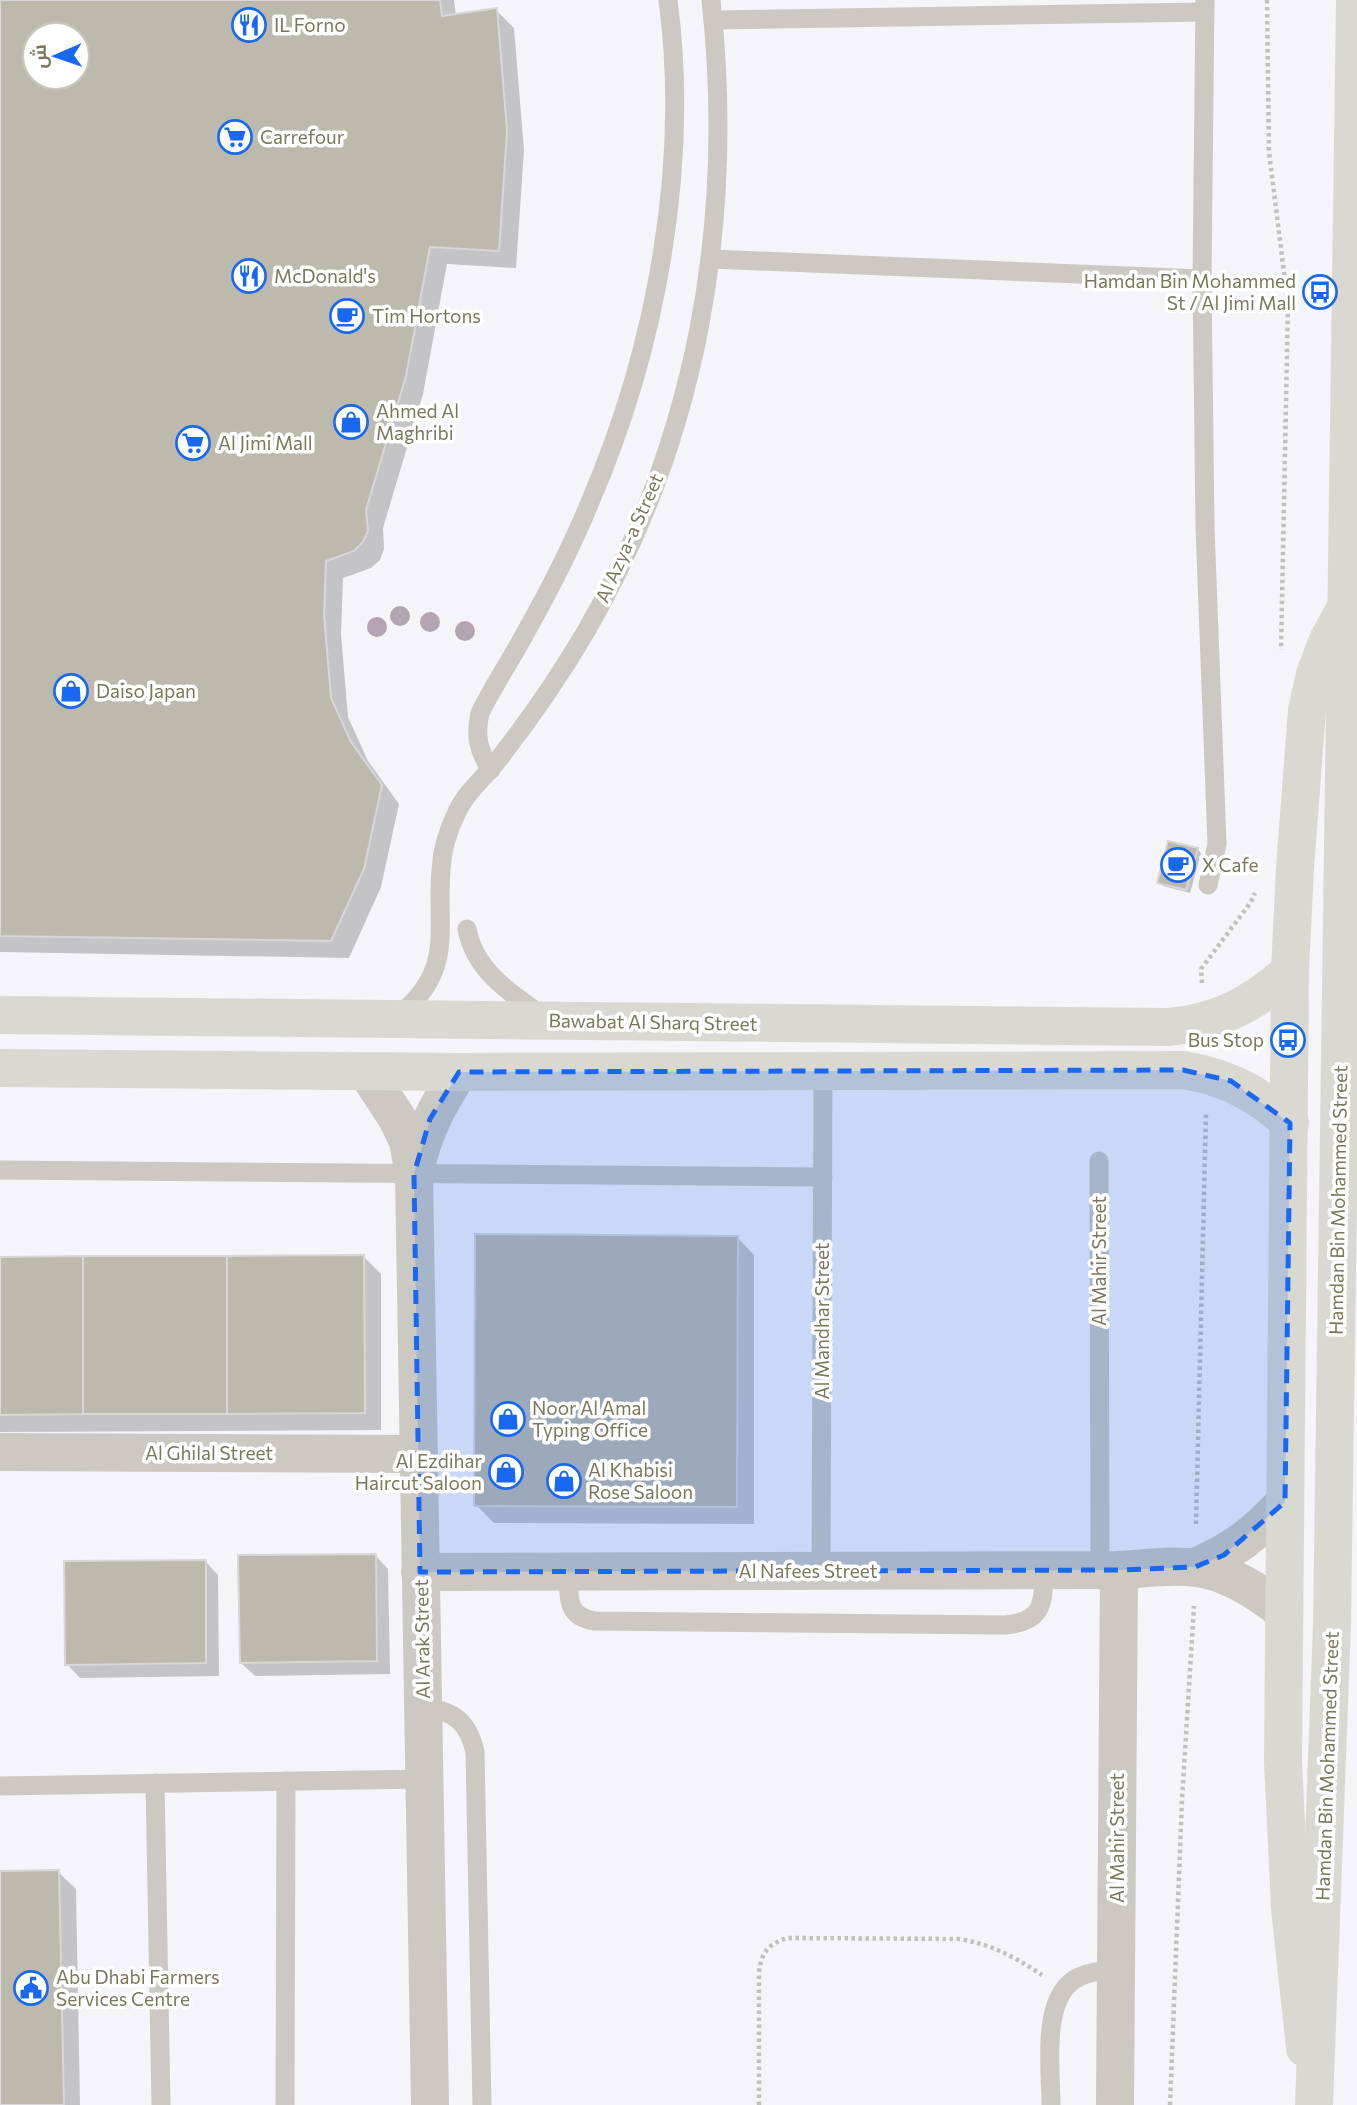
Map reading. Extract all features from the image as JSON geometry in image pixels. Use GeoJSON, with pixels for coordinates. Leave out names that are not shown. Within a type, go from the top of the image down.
{"type":"FeatureCollection","features":[{"type":"Feature","properties":{"kind":"street","name":"Hamdan Bin Mohammed Street"},"geometry":{"type":"LineString","coordinates":[[1314,2105],[1332,1610],[1354,0]]}},
{"type":"Feature","properties":{"kind":"street"},"geometry":{"type":"LineString","coordinates":[[1314,2105],[1300,2009],[1287,1871],[1283,1761],[1290,971],[1294,868],[1307,710],[1315,674],[1328,640],[1346,607]]}},
{"type":"Feature","properties":{"kind":"street","name":"Bawabat Al Sharq Street"},"geometry":{"type":"LineString","coordinates":[[0,1015],[1150,1028],[1203,1022],[1228,1014],[1272,988],[1290,971]]}},
{"type":"Feature","properties":{"kind":"street"},"geometry":{"type":"LineString","coordinates":[[0,1068],[367,1072],[1183,1070],[1231,1081],[1252,1092],[1290,1123]]}},
{"type":"Feature","properties":{"kind":"street","name":"Al Arak Street"},"geometry":{"type":"LineString","coordinates":[[367,1072],[397,1118],[408,1141],[414,1174],[430,2105]]}},
{"type":"Feature","properties":{"kind":"street","name":"Al Arak Street"},"geometry":{"type":"LineString","coordinates":[[414,1174],[421,1142],[430,1119],[458,1072]]}},
{"type":"Feature","properties":{"kind":"street","name":"Al Ghilal Street"},"geometry":{"type":"LineString","coordinates":[[0,1452],[419,1454]]}},
{"type":"Feature","properties":{"kind":"street","name":"Al Nafees Street"},"geometry":{"type":"LineString","coordinates":[[420,1572],[1110,1571],[1195,1567],[1224,1555],[1267,1522],[1285,1502]]}},
{"type":"Feature","properties":{"kind":"street","name":"Al Nafees Street"},"geometry":{"type":"LineString","coordinates":[[1195,1567],[1236,1581],[1284,1612]]}},
{"type":"Feature","properties":{"kind":"street","name":"Al Mahir Street"},"geometry":{"type":"LineString","coordinates":[[1110,1571],[1116,1970],[1115,2105]]}},
{"type":"Feature","properties":{"kind":"lane"},"geometry":{"type":"LineString","coordinates":[[491,770],[478,743],[480,713],[528,629],[590,504],[612,450],[653,307],[665,235],[672,161],[673,87],[668,0]]}},
{"type":"Feature","properties":{"kind":"lane"},"geometry":{"type":"LineString","coordinates":[[712,10],[1204,6],[1202,279],[1205,527],[1217,844],[1208,885]]}},
{"type":"Feature","properties":{"kind":"lane","name":"Al Azya-a Street"},"geometry":{"type":"LineString","coordinates":[[394,1020],[417,1000],[432,976],[440,948],[441,870],[446,838],[458,808],[491,770],[556,681],[586,632],[637,531],[683,398],[704,310],[720,146],[712,10]]}},
{"type":"Feature","properties":{"kind":"lane"},"geometry":{"type":"LineString","coordinates":[[711,259],[1202,279]]}},
{"type":"Feature","properties":{"kind":"lane"},"geometry":{"type":"LineString","coordinates":[[467,929],[470,946],[492,976],[549,1021]]}},
{"type":"Feature","properties":{"kind":"lane","name":"Al Mandhar Street"},"geometry":{"type":"LineString","coordinates":[[821,1571],[823,1071]]}},
{"type":"Feature","properties":{"kind":"lane","name":"Al Mahir Street"},"geometry":{"type":"LineString","coordinates":[[1098,1161],[1110,1571]]}},
{"type":"Feature","properties":{"kind":"lane"},"geometry":{"type":"LineString","coordinates":[[0,1170],[823,1177]]}},
{"type":"Feature","properties":{"kind":"lane"},"geometry":{"type":"LineString","coordinates":[[569,1571],[570,1606],[577,1615],[595,1622],[1006,1625],[1028,1620],[1037,1612],[1042,1602],[1045,1571]]}},
{"type":"Feature","properties":{"kind":"lane"},"geometry":{"type":"LineString","coordinates":[[423,1707],[443,1709],[455,1716],[472,1738],[475,1752],[482,2105]]}},
{"type":"Feature","properties":{"kind":"lane"},"geometry":{"type":"LineString","coordinates":[[0,1786],[424,1779]]}},
{"type":"Feature","properties":{"kind":"lane"},"geometry":{"type":"LineString","coordinates":[[285,2105],[286,1782]]}},
{"type":"Feature","properties":{"kind":"lane"},"geometry":{"type":"LineString","coordinates":[[155,1783],[161,2105]]}},
{"type":"Feature","properties":{"kind":"lane"},"geometry":{"type":"LineString","coordinates":[[1051,2105],[1052,2020],[1055,2003],[1063,1989],[1076,1978],[1091,1972],[1116,1970]]}},
{"type":"Feature","properties":{"kind":"path"},"geometry":{"type":"LineString","coordinates":[[1268,0],[1269,152],[1288,305],[1281,656]]}},
{"type":"Feature","properties":{"kind":"path"},"geometry":{"type":"LineString","coordinates":[[1203,1022],[1201,969],[1251,902],[1256,890]]}},
{"type":"Feature","properties":{"kind":"path"},"geometry":{"type":"LineString","coordinates":[[759,2105],[759,1973],[766,1949],[776,1941],[788,1937],[959,1939],[979,1942],[1007,1953],[1063,1989]]}},
{"type":"Feature","properties":{"kind":"highlighted area"},"geometry":{"type":"Polygon","coordinates":[[[1183,1070],[1231,1081],[1290,1123],[1285,1502],[1224,1555],[1195,1567],[1119,1570],[420,1572],[414,1174],[430,1119],[459,1072],[1183,1070]]]}},
{"type":"Feature","properties":{"kind":"building","name":"Al Jimi Mall"},"geometry":{"type":"Polygon","coordinates":[[[0,0],[440,0],[442,16],[497,8],[507,131],[499,251],[430,247],[406,376],[366,510],[368,531],[363,542],[354,551],[326,561],[324,615],[331,698],[351,742],[382,785],[364,869],[331,941],[0,936],[0,0]]]}},
{"type":"Feature","properties":{"kind":"building","name":"X Cafe"},"geometry":{"type":"Polygon","coordinates":[[[1168,841],[1198,848],[1186,890],[1157,883],[1168,841]]]}},
{"type":"Feature","properties":{"kind":"building"},"geometry":{"type":"Polygon","coordinates":[[[475,1234],[738,1236],[737,1507],[474,1506],[475,1234]]]}},
{"type":"Feature","properties":{"kind":"building"},"geometry":{"type":"Polygon","coordinates":[[[364,1255],[365,1413],[227,1414],[227,1256],[364,1255]]]}},
{"type":"Feature","properties":{"kind":"building"},"geometry":{"type":"Polygon","coordinates":[[[83,1256],[227,1256],[227,1414],[83,1414],[83,1256]]]}},
{"type":"Feature","properties":{"kind":"building"},"geometry":{"type":"Polygon","coordinates":[[[83,1256],[83,1414],[0,1415],[0,1257],[83,1256]]]}},
{"type":"Feature","properties":{"kind":"building"},"geometry":{"type":"Polygon","coordinates":[[[376,1554],[377,1661],[240,1663],[238,1555],[376,1554]]]}},
{"type":"Feature","properties":{"kind":"building"},"geometry":{"type":"Polygon","coordinates":[[[206,1560],[206,1663],[65,1665],[64,1561],[206,1560]]]}},
{"type":"Feature","properties":{"kind":"building","name":"Abu Dhabi Farmers Services Centre"},"geometry":{"type":"Polygon","coordinates":[[[59,1870],[64,2105],[0,2105],[0,1871],[59,1870]]]}},
{"type":"Feature","properties":{"kind":"place","name":"IL Forno"},"geometry":{"type":"Point","coordinates":[249,25]}},
{"type":"Feature","properties":{"kind":"place","name":"Carrefour"},"geometry":{"type":"Point","coordinates":[235,137]}},
{"type":"Feature","properties":{"kind":"place","name":"McDonald's"},"geometry":{"type":"Point","coordinates":[249,276]}},
{"type":"Feature","properties":{"kind":"place","name":"Hamdan Bin Mohammed St / Al Jimi Mall"},"geometry":{"type":"Point","coordinates":[1320,292]}},
{"type":"Feature","properties":{"kind":"place","name":"Tim Hortons"},"geometry":{"type":"Point","coordinates":[347,316]}},
{"type":"Feature","properties":{"kind":"place","name":"Ahmed Al Maghribi"},"geometry":{"type":"Point","coordinates":[351,422]}},
{"type":"Feature","properties":{"kind":"place","name":"Al Jimi Mall"},"geometry":{"type":"Point","coordinates":[193,443]}},
{"type":"Feature","properties":{"kind":"place","name":"Daiso Japan"},"geometry":{"type":"Point","coordinates":[71,691]}},
{"type":"Feature","properties":{"kind":"place","name":"X Cafe"},"geometry":{"type":"Point","coordinates":[1178,865]}},
{"type":"Feature","properties":{"kind":"place","name":"Bus Stop"},"geometry":{"type":"Point","coordinates":[1288,1040]}},
{"type":"Feature","properties":{"kind":"place","name":"Noor Al Amal Typing Office"},"geometry":{"type":"Point","coordinates":[508,1419]}},
{"type":"Feature","properties":{"kind":"place","name":"Al Ezdihar Haircut Saloon"},"geometry":{"type":"Point","coordinates":[506,1472]}},
{"type":"Feature","properties":{"kind":"place","name":"Al Khabisi Rose Saloon"},"geometry":{"type":"Point","coordinates":[564,1481]}},
{"type":"Feature","properties":{"kind":"place","name":"Abu Dhabi Farmers Services Centre"},"geometry":{"type":"Point","coordinates":[31,1988]}}]}
